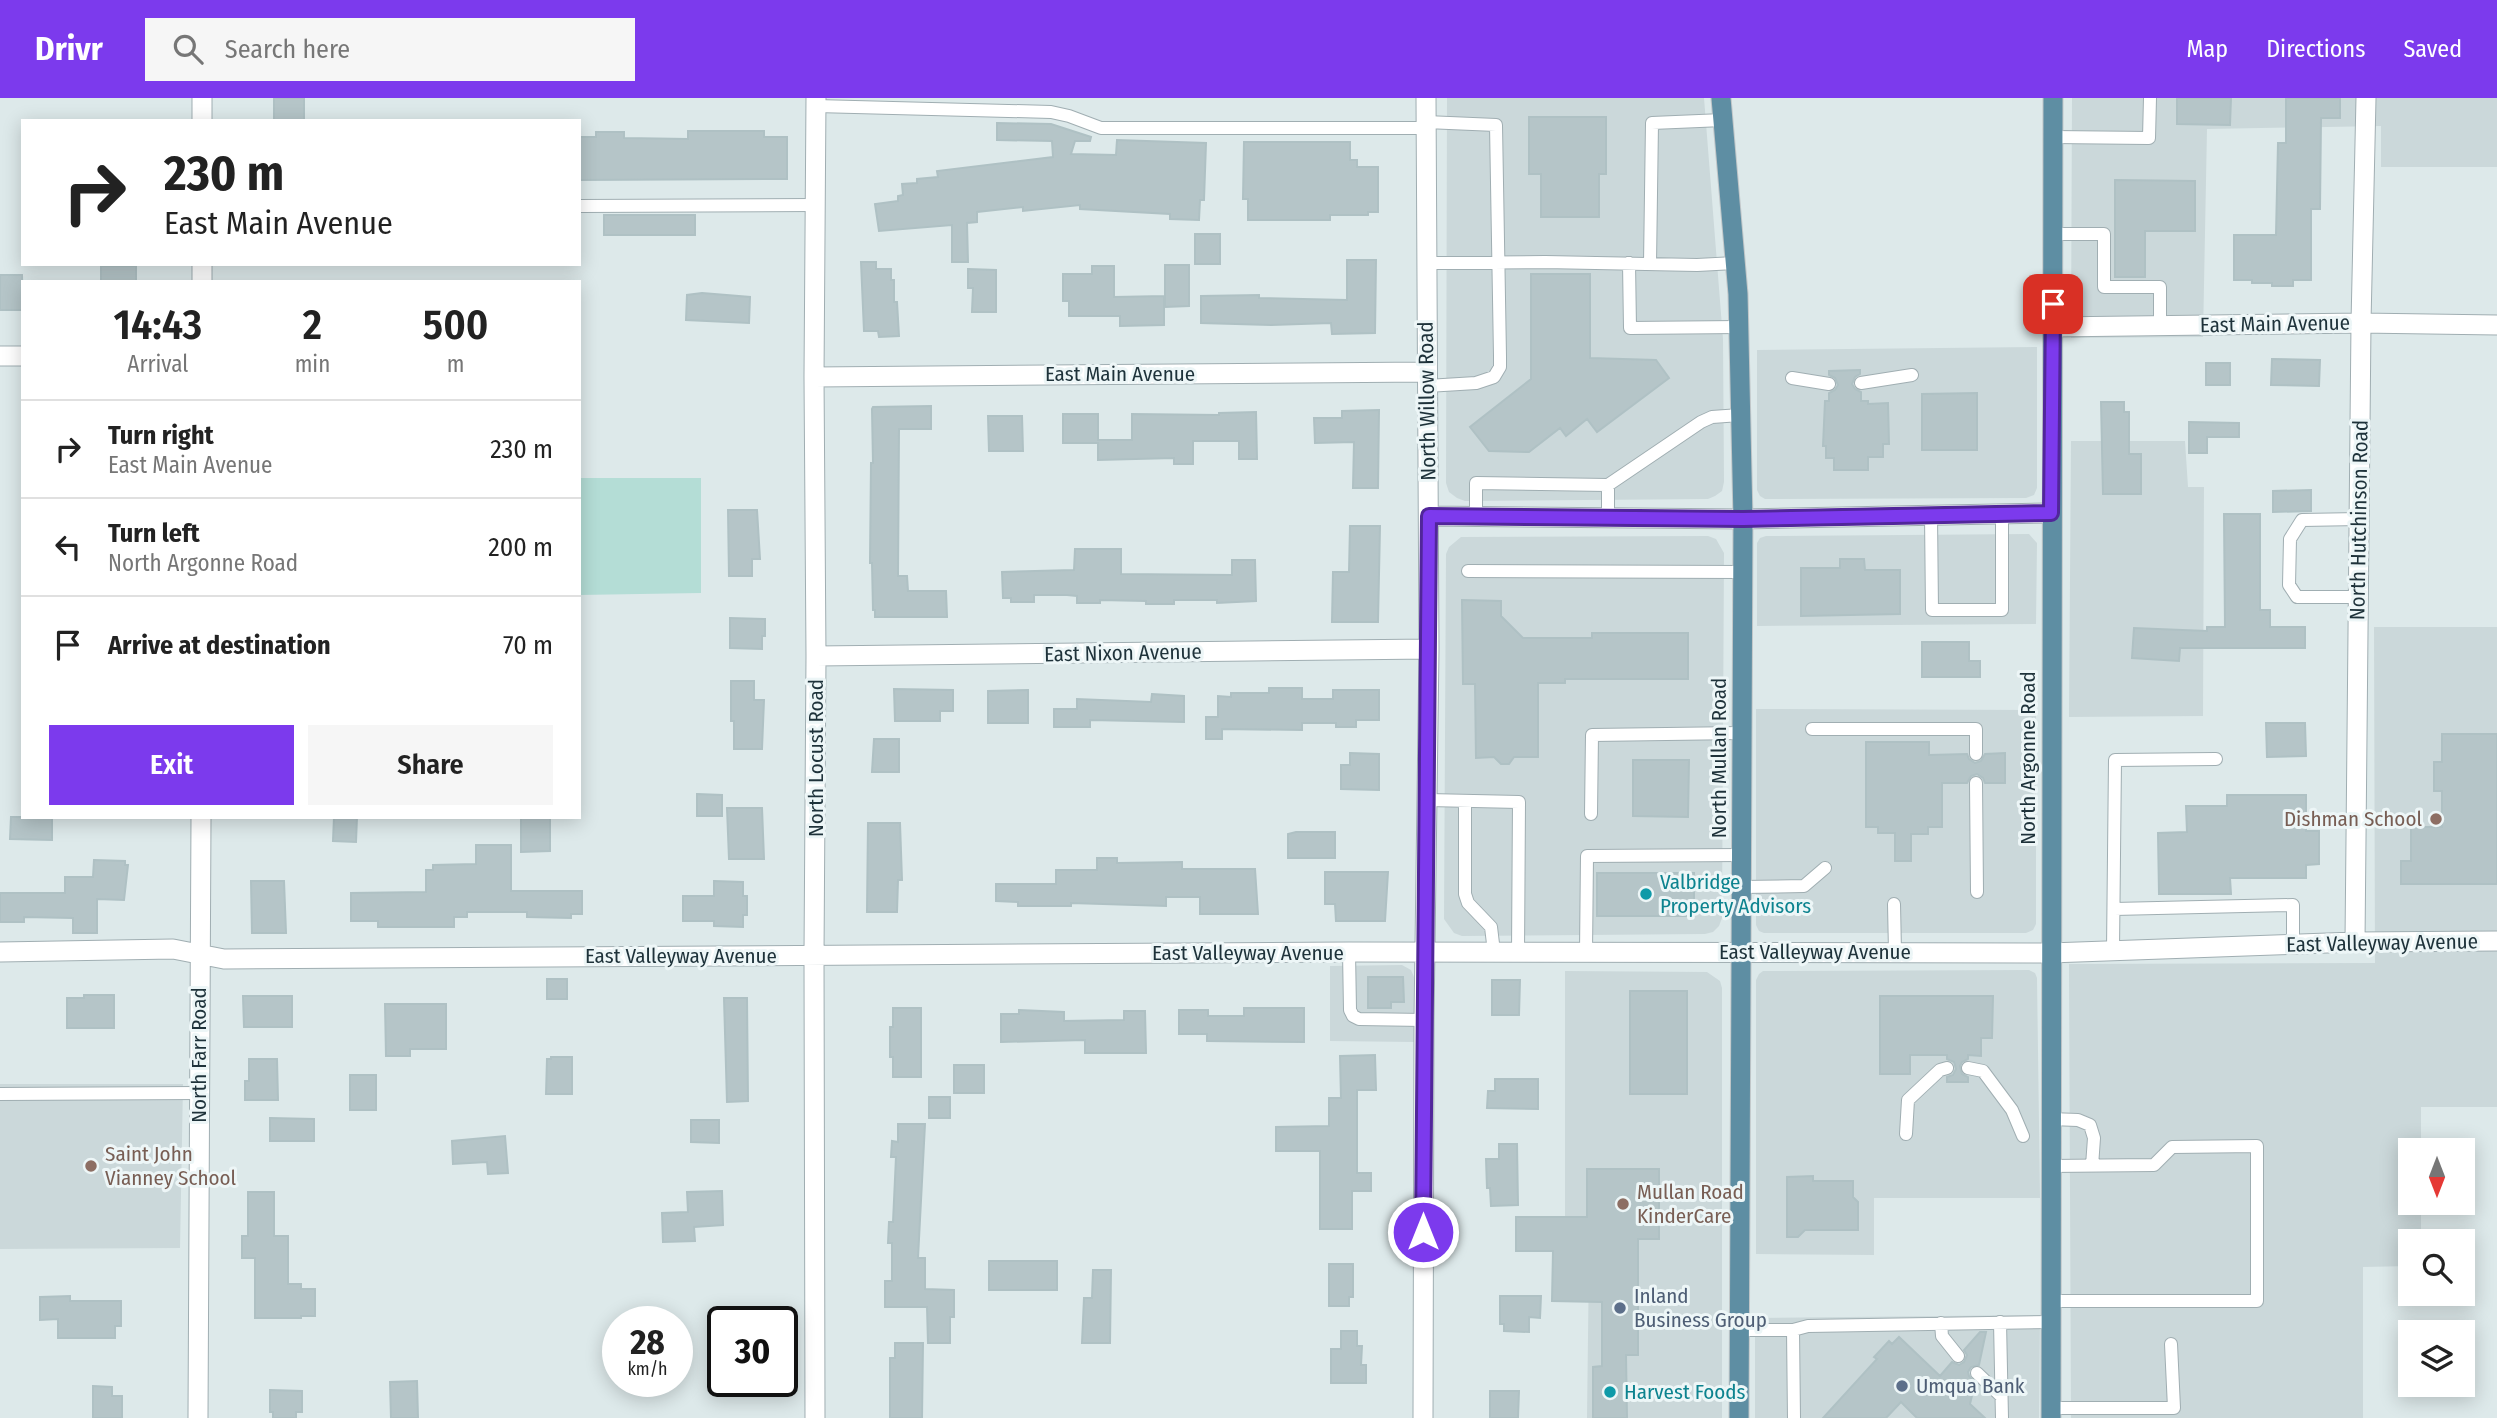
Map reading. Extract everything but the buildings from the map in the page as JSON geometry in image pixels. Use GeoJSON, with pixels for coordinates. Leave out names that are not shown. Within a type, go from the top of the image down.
{"type":"FeatureCollection","features":[{"type":"Feature","properties":{"kind":"main road","name":"North Mullan Road"},"geometry":{"type":"LineString","coordinates":[[1721,98],[1739,327],[1743,519],[1739,1418]]}},
{"type":"Feature","properties":{"kind":"main road","name":"North Argonne Road"},"geometry":{"type":"LineString","coordinates":[[2051,1413],[2053,98]]}},
{"type":"Feature","properties":{"kind":"street"},"geometry":{"type":"LineString","coordinates":[[202,98],[202,119]]}},
{"type":"Feature","properties":{"kind":"street","name":"North Willow Road"},"geometry":{"type":"LineString","coordinates":[[1423,1418],[1424,1020],[1429,649],[1426,98]]}},
{"type":"Feature","properties":{"kind":"street","name":"North Hutchinson Road"},"geometry":{"type":"LineString","coordinates":[[2355,942],[2366,98]]}},
{"type":"Feature","properties":{"kind":"street","name":"North Locust Road"},"geometry":{"type":"LineString","coordinates":[[815,1418],[816,102]]}},
{"type":"Feature","properties":{"kind":"street","name":"East Main Avenue"},"geometry":{"type":"LineString","coordinates":[[2053,327],[2361,323],[2497,325]]}},
{"type":"Feature","properties":{"kind":"street"},"geometry":{"type":"LineString","coordinates":[[0,356],[21,356]]}},
{"type":"Feature","properties":{"kind":"street","name":"East Main Avenue"},"geometry":{"type":"LineString","coordinates":[[814,377],[1427,379]]}},
{"type":"Feature","properties":{"kind":"street"},"geometry":{"type":"LineString","coordinates":[[1429,516],[1743,519],[2051,513]]}},
{"type":"Feature","properties":{"kind":"street","name":"East Nixon Avenue"},"geometry":{"type":"LineString","coordinates":[[816,656],[1429,649]]}},
{"type":"Feature","properties":{"kind":"street","name":"North Farr Road"},"geometry":{"type":"LineString","coordinates":[[198,1418],[201,819]]}},
{"type":"Feature","properties":{"kind":"street","name":"East Valleyway Avenue"},"geometry":{"type":"LineString","coordinates":[[0,952],[173,949],[224,959],[1349,952],[2050,953],[2355,942],[2497,941]]}},
{"type":"Feature","properties":{"kind":"lane"},"geometry":{"type":"LineString","coordinates":[[2053,137],[2149,138],[2150,98]]}},
{"type":"Feature","properties":{"kind":"lane"},"geometry":{"type":"LineString","coordinates":[[816,102],[1051,112],[1101,128],[1496,125],[1500,367],[1494,377],[1476,383],[1427,379]]}},
{"type":"Feature","properties":{"kind":"lane"},"geometry":{"type":"LineString","coordinates":[[1650,264],[1652,123],[1723,120]]}},
{"type":"Feature","properties":{"kind":"lane"},"geometry":{"type":"LineString","coordinates":[[581,205],[815,205]]}},
{"type":"Feature","properties":{"kind":"lane"},"geometry":{"type":"LineString","coordinates":[[2053,234],[2104,234],[2104,286],[2160,286],[2160,326]]}},
{"type":"Feature","properties":{"kind":"lane"},"geometry":{"type":"LineString","coordinates":[[1426,263],[1735,263]]}},
{"type":"Feature","properties":{"kind":"lane"},"geometry":{"type":"LineString","coordinates":[[1629,263],[1630,328],[1739,327]]}},
{"type":"Feature","properties":{"kind":"lane"},"geometry":{"type":"LineString","coordinates":[[1861,383],[1912,375]]}},
{"type":"Feature","properties":{"kind":"lane"},"geometry":{"type":"LineString","coordinates":[[1792,378],[1829,384]]}},
{"type":"Feature","properties":{"kind":"lane"},"geometry":{"type":"LineString","coordinates":[[1476,517],[1476,483],[1608,485],[1701,422],[1712,417],[1740,415]]}},
{"type":"Feature","properties":{"kind":"lane"},"geometry":{"type":"LineString","coordinates":[[1608,485],[1608,518]]}},
{"type":"Feature","properties":{"kind":"lane"},"geometry":{"type":"LineString","coordinates":[[1931,515],[1932,610],[2001,610],[2001,514]]}},
{"type":"Feature","properties":{"kind":"lane"},"geometry":{"type":"LineString","coordinates":[[2358,597],[2297,597],[2289,585],[2289,551],[2290,540],[2302,520],[2359,519]]}},
{"type":"Feature","properties":{"kind":"lane"},"geometry":{"type":"LineString","coordinates":[[1468,571],[1742,572]]}},
{"type":"Feature","properties":{"kind":"lane"},"geometry":{"type":"LineString","coordinates":[[1812,729],[1976,729],[1976,754]]}},
{"type":"Feature","properties":{"kind":"lane"},"geometry":{"type":"LineString","coordinates":[[1591,814],[1592,735],[1741,733]]}},
{"type":"Feature","properties":{"kind":"lane"},"geometry":{"type":"LineString","coordinates":[[2113,950],[2115,760],[2217,759]]}},
{"type":"Feature","properties":{"kind":"lane"},"geometry":{"type":"LineString","coordinates":[[1976,783],[1977,892]]}},
{"type":"Feature","properties":{"kind":"lane"},"geometry":{"type":"LineString","coordinates":[[1428,800],[1518,802],[1518,952]]}},
{"type":"Feature","properties":{"kind":"lane"},"geometry":{"type":"LineString","coordinates":[[1465,801],[1465,894],[1468,903],[1491,927],[1494,952]]}},
{"type":"Feature","properties":{"kind":"lane"},"geometry":{"type":"LineString","coordinates":[[1586,952],[1587,856],[1741,855]]}},
{"type":"Feature","properties":{"kind":"lane"},"geometry":{"type":"LineString","coordinates":[[1741,887],[1804,886],[1825,868]]}},
{"type":"Feature","properties":{"kind":"lane"},"geometry":{"type":"LineString","coordinates":[[1894,904],[1895,952]]}},
{"type":"Feature","properties":{"kind":"lane"},"geometry":{"type":"LineString","coordinates":[[2114,909],[2293,905],[2293,944]]}},
{"type":"Feature","properties":{"kind":"lane"},"geometry":{"type":"LineString","coordinates":[[1349,952],[1350,1010],[1353,1016],[1359,1020],[1424,1020]]}},
{"type":"Feature","properties":{"kind":"lane"},"geometry":{"type":"LineString","coordinates":[[1906,1134],[1908,1100],[1940,1070],[1947,1068]]}},
{"type":"Feature","properties":{"kind":"lane"},"geometry":{"type":"LineString","coordinates":[[1968,1068],[1983,1071],[2012,1110],[2023,1136]]}},
{"type":"Feature","properties":{"kind":"lane"},"geometry":{"type":"LineString","coordinates":[[0,1094],[199,1093]]}},
{"type":"Feature","properties":{"kind":"lane"},"geometry":{"type":"LineString","coordinates":[[2050,1119],[2078,1120],[2090,1125],[2094,1139],[2092,1166]]}},
{"type":"Feature","properties":{"kind":"lane"},"geometry":{"type":"LineString","coordinates":[[2050,1166],[2154,1165],[2172,1147],[2257,1146],[2257,1301],[2050,1301]]}},
{"type":"Feature","properties":{"kind":"lane"},"geometry":{"type":"LineString","coordinates":[[2000,1322],[2002,1418]]}},
{"type":"Feature","properties":{"kind":"lane"},"geometry":{"type":"LineString","coordinates":[[1739,1330],[1793,1329],[1808,1326],[2051,1322]]}},
{"type":"Feature","properties":{"kind":"lane"},"geometry":{"type":"LineString","coordinates":[[1941,1323],[1942,1336],[1958,1356]]}},
{"type":"Feature","properties":{"kind":"lane"},"geometry":{"type":"LineString","coordinates":[[1793,1329],[1794,1418]]}},
{"type":"Feature","properties":{"kind":"lane"},"geometry":{"type":"LineString","coordinates":[[2051,1413],[2174,1408],[2171,1344]]}},
{"type":"Feature","properties":{"kind":"lane"},"geometry":{"type":"LineString","coordinates":[[1977,1373],[2001,1396]]}},
{"type":"Feature","properties":{"kind":"shaded area"},"geometry":{"type":"Polygon","coordinates":[[[1447,98],[1704,98],[1723,339],[1724,482],[1722,491],[1715,496],[1708,499],[1465,501],[1449,492],[1446,483],[1447,98]]]}},
{"type":"Feature","properties":{"kind":"shaded area"},"geometry":{"type":"Polygon","coordinates":[[[2072,98],[2497,98],[2497,167],[2381,167],[2381,126],[2207,129],[2203,337],[2071,338],[2072,98]]]}},
{"type":"Feature","properties":{"kind":"shaded area"},"geometry":{"type":"Polygon","coordinates":[[[2037,347],[2037,488],[2034,495],[2026,498],[1765,499],[1760,496],[1757,490],[1757,350],[2037,347]]]}},
{"type":"Feature","properties":{"kind":"shaded area"},"geometry":{"type":"Polygon","coordinates":[[[2071,441],[2185,441],[2188,487],[2204,487],[2203,716],[2069,717],[2071,441]]]}},
{"type":"Feature","properties":{"kind":"shaded area"},"geometry":{"type":"Polygon","coordinates":[[[2029,534],[2037,543],[2036,624],[1757,626],[1757,543],[1760,538],[2029,534]]]}},
{"type":"Feature","properties":{"kind":"shaded area"},"geometry":{"type":"Polygon","coordinates":[[[1708,536],[1716,539],[1724,553],[1722,918],[1719,926],[1713,932],[1705,934],[1462,936],[1454,933],[1444,919],[1446,554],[1449,547],[1461,537],[1708,536]]]}},
{"type":"Feature","properties":{"kind":"shaded area"},"geometry":{"type":"Polygon","coordinates":[[[2374,627],[2497,627],[2497,1107],[2421,1107],[2421,1138],[2398,1138],[2398,1215],[2421,1215],[2421,1229],[2398,1229],[2398,1266],[2363,1267],[2363,1418],[2071,1418],[2069,964],[2375,963],[2374,627]]]}},
{"type":"Feature","properties":{"kind":"shaded area"},"geometry":{"type":"Polygon","coordinates":[[[1756,709],[2036,710],[2036,924],[2033,930],[2026,933],[1759,931],[1756,925],[1756,709]]]}},
{"type":"Feature","properties":{"kind":"shaded area"},"geometry":{"type":"Polygon","coordinates":[[[1402,965],[1411,970],[1414,977],[1414,1042],[1330,1041],[1330,966],[1402,965]]]}},
{"type":"Feature","properties":{"kind":"shaded area"},"geometry":{"type":"Polygon","coordinates":[[[2029,970],[2035,973],[2037,978],[2040,1198],[1874,1198],[1874,1255],[1756,1254],[1756,980],[1759,974],[1763,971],[2029,970]]]}},
{"type":"Feature","properties":{"kind":"shaded area"},"geometry":{"type":"Polygon","coordinates":[[[1565,971],[1707,972],[1720,981],[1722,1418],[1587,1418],[1589,1257],[1565,1256],[1565,971]]]}},
{"type":"Feature","properties":{"kind":"shaded area","name":"Saint John Vianney School"},"geometry":{"type":"Polygon","coordinates":[[[0,1084],[183,1084],[180,1248],[0,1249],[0,1084]]]}},
{"type":"Feature","properties":{"kind":"shaded area"},"geometry":{"type":"Polygon","coordinates":[[[2040,1315],[2039,1418],[1755,1418],[1755,1318],[2040,1315]]]}},
{"type":"Feature","properties":{"kind":"green space"},"geometry":{"type":"Polygon","coordinates":[[[581,478],[701,478],[701,593],[581,595],[581,478]]]}},
{"type":"Feature","properties":{"kind":"place","name":"Dishman School"},"geometry":{"type":"Point","coordinates":[2436,819]}},
{"type":"Feature","properties":{"kind":"place","name":"Valbridge Property Advisors"},"geometry":{"type":"Point","coordinates":[1646,894]}},
{"type":"Feature","properties":{"kind":"place","name":"Saint John Vianney School"},"geometry":{"type":"Point","coordinates":[91,1166]}},
{"type":"Feature","properties":{"kind":"place","name":"Mullan Road KinderCare"},"geometry":{"type":"Point","coordinates":[1623,1204]}},
{"type":"Feature","properties":{"kind":"place","name":"Inland Business Group"},"geometry":{"type":"Point","coordinates":[1620,1308]}},
{"type":"Feature","properties":{"kind":"place","name":"Umqua Bank"},"geometry":{"type":"Point","coordinates":[1902,1386]}},
{"type":"Feature","properties":{"kind":"place","name":"Harvest Foods"},"geometry":{"type":"Point","coordinates":[1610,1392]}},
{"type":"Feature","properties":{"kind":"route"},"geometry":{"type":"LineString","coordinates":[[1423,1232],[1429,516],[1743,519],[2051,513],[2053,304]]}}]}
